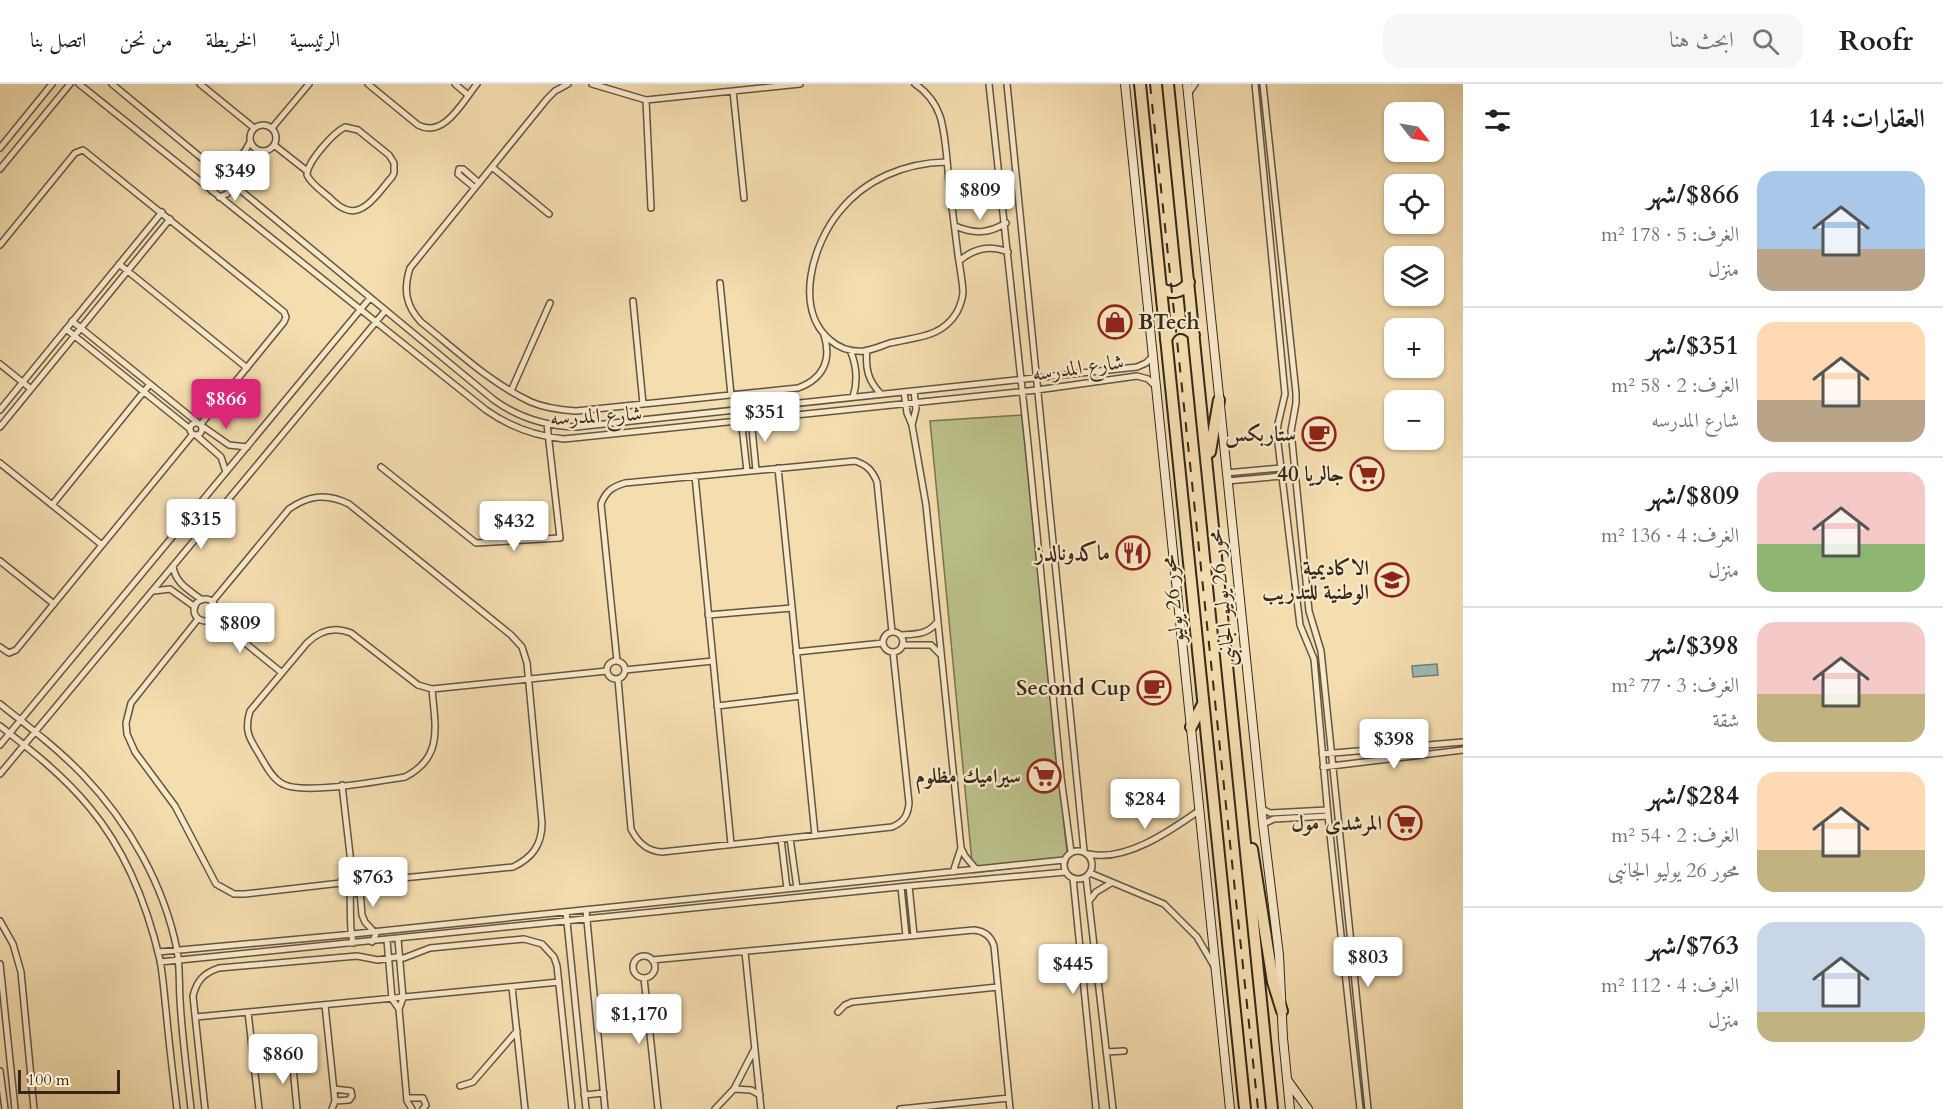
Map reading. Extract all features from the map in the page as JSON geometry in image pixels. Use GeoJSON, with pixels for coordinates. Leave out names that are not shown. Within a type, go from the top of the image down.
{"type":"FeatureCollection","features":[{"type":"Feature","properties":{"kind":"highway","name":"محور 26 يوليو"},"geometry":{"type":"LineString","coordinates":[[1140,84],[1244,1105]]}},
{"type":"Feature","properties":{"kind":"highway"},"geometry":{"type":"LineString","coordinates":[[1168,84],[1272,1109]]}},
{"type":"Feature","properties":{"kind":"highway"},"geometry":{"type":"LineString","coordinates":[[1161,288],[1167,292],[1178,292],[1189,282]]}},
{"type":"Feature","properties":{"kind":"highway"},"geometry":{"type":"LineString","coordinates":[[1166,340],[1169,333],[1178,327],[1186,328],[1194,335]]}},
{"type":"Feature","properties":{"kind":"highway"},"geometry":{"type":"LineString","coordinates":[[1208,467],[1219,400]]}},
{"type":"Feature","properties":{"kind":"highway"},"geometry":{"type":"LineString","coordinates":[[1191,727],[1203,704]]}},
{"type":"Feature","properties":{"kind":"highway"},"geometry":{"type":"LineString","coordinates":[[1244,832],[1254,855],[1273,982],[1282,1011]]}},
{"type":"Feature","properties":{"kind":"main road","name":"محور 26 يوليو الجانبى"},"geometry":{"type":"LineString","coordinates":[[1125,84],[1230,1109]]}},
{"type":"Feature","properties":{"kind":"main road","name":"محور 26 يوليو الجانبى"},"geometry":{"type":"LineString","coordinates":[[1187,84],[1226,477],[1279,955],[1290,1109]]}},
{"type":"Feature","properties":{"kind":"main road"},"geometry":{"type":"LineString","coordinates":[[1287,1080],[1308,1109]]}},
{"type":"Feature","properties":{"kind":"street"},"geometry":{"type":"LineString","coordinates":[[0,148],[52,84]]}},
{"type":"Feature","properties":{"kind":"street"},"geometry":{"type":"LineString","coordinates":[[0,169],[70,84]]}},
{"type":"Feature","properties":{"kind":"street","name":"شارع المدرسه"},"geometry":{"type":"LineString","coordinates":[[79,84],[497,418],[522,430],[564,439],[1022,392],[1137,376],[1148,379],[1156,387]]}},
{"type":"Feature","properties":{"kind":"street","name":"شارع المدرسه"},"geometry":{"type":"LineString","coordinates":[[112,84],[457,370],[503,407],[524,418],[547,424],[576,427],[1137,367],[1146,363],[1153,356]]}},
{"type":"Feature","properties":{"kind":"street"},"geometry":{"type":"LineString","coordinates":[[200,84],[254,128]]}},
{"type":"Feature","properties":{"kind":"street"},"geometry":{"type":"LineString","coordinates":[[272,128],[309,84]]}},
{"type":"Feature","properties":{"kind":"street"},"geometry":{"type":"LineString","coordinates":[[368,84],[418,125],[428,129],[443,125],[477,84]]}},
{"type":"Feature","properties":{"kind":"street"},"geometry":{"type":"LineString","coordinates":[[455,84],[468,95]]}},
{"type":"Feature","properties":{"kind":"street"},"geometry":{"type":"LineString","coordinates":[[568,84],[555,91],[547,99],[410,268],[406,280],[408,303],[413,314],[421,322],[486,375],[532,402],[554,409],[576,411],[798,388],[809,384],[818,377],[828,357],[828,346],[812,308],[810,291],[814,261],[829,226],[853,197],[881,177],[914,165],[946,162]]}},
{"type":"Feature","properties":{"kind":"street"},"geometry":{"type":"LineString","coordinates":[[592,84],[646,100],[800,84]]}},
{"type":"Feature","properties":{"kind":"street"},"geometry":{"type":"LineString","coordinates":[[824,335],[840,347],[850,350],[867,350],[933,334],[950,322],[961,303],[963,293],[941,118],[931,98],[915,84]]}},
{"type":"Feature","properties":{"kind":"street"},"geometry":{"type":"LineString","coordinates":[[989,84],[1006,223],[1064,806],[1071,852]]}},
{"type":"Feature","properties":{"kind":"street"},"geometry":{"type":"LineString","coordinates":[[1007,84],[1086,853],[1093,864],[1088,875],[1089,901],[1113,1109]]}},
{"type":"Feature","properties":{"kind":"street"},"geometry":{"type":"LineString","coordinates":[[1188,93],[1196,84]]}},
{"type":"Feature","properties":{"kind":"street"},"geometry":{"type":"LineString","coordinates":[[1255,84],[1285,394],[1277,429],[1300,625],[1314,659],[1323,767],[1360,1109]]}},
{"type":"Feature","properties":{"kind":"street"},"geometry":{"type":"LineString","coordinates":[[1263,84],[1297,399],[1291,431],[1309,611],[1321,646],[1368,1109]]}},
{"type":"Feature","properties":{"kind":"street"},"geometry":{"type":"LineString","coordinates":[[733,91],[744,198]]}},
{"type":"Feature","properties":{"kind":"street"},"geometry":{"type":"LineString","coordinates":[[646,100],[651,208]]}},
{"type":"Feature","properties":{"kind":"street"},"geometry":{"type":"LineString","coordinates":[[212,191],[214,183],[247,149],[250,133],[254,128],[265,124],[276,134],[274,145],[269,150],[262,151],[250,142]]}},
{"type":"Feature","properties":{"kind":"street"},"geometry":{"type":"LineString","coordinates":[[274,145],[307,171],[311,181],[340,207],[351,211],[366,206],[392,177],[394,168],[389,155],[358,130],[350,127],[338,132],[310,163],[307,171]]}},
{"type":"Feature","properties":{"kind":"street"},"geometry":{"type":"LineString","coordinates":[[0,244],[75,153],[80,150],[88,153],[284,312],[285,320],[247,368],[200,424],[191,425],[193,433]]}},
{"type":"Feature","properties":{"kind":"street"},"geometry":{"type":"LineString","coordinates":[[219,197],[227,194],[232,184],[262,151]]}},
{"type":"Feature","properties":{"kind":"street"},"geometry":{"type":"LineString","coordinates":[[394,168],[403,167]]}},
{"type":"Feature","properties":{"kind":"street"},"geometry":{"type":"LineString","coordinates":[[492,167],[549,214]]}},
{"type":"Feature","properties":{"kind":"street"},"geometry":{"type":"LineString","coordinates":[[0,410],[162,212]]}},
{"type":"Feature","properties":{"kind":"street"},"geometry":{"type":"LineString","coordinates":[[0,427],[170,219]]}},
{"type":"Feature","properties":{"kind":"street"},"geometry":{"type":"LineString","coordinates":[[955,226],[968,232],[981,233],[994,230],[1006,223]]}},
{"type":"Feature","properties":{"kind":"street"},"geometry":{"type":"LineString","coordinates":[[959,261],[983,248],[996,248],[1008,252]]}},
{"type":"Feature","properties":{"kind":"street"},"geometry":{"type":"LineString","coordinates":[[119,264],[247,368]]}},
{"type":"Feature","properties":{"kind":"street"},"geometry":{"type":"LineString","coordinates":[[720,284],[731,395]]}},
{"type":"Feature","properties":{"kind":"street"},"geometry":{"type":"LineString","coordinates":[[0,744],[370,298]]}},
{"type":"Feature","properties":{"kind":"street"},"geometry":{"type":"LineString","coordinates":[[633,301],[643,404]]}},
{"type":"Feature","properties":{"kind":"street"},"geometry":{"type":"LineString","coordinates":[[511,391],[550,303]]}},
{"type":"Feature","properties":{"kind":"street"},"geometry":{"type":"LineString","coordinates":[[0,774],[386,310]]}},
{"type":"Feature","properties":{"kind":"street"},"geometry":{"type":"LineString","coordinates":[[72,321],[225,443],[247,447]]}},
{"type":"Feature","properties":{"kind":"street"},"geometry":{"type":"LineString","coordinates":[[66,329],[218,452],[224,461],[226,472]]}},
{"type":"Feature","properties":{"kind":"street"},"geometry":{"type":"LineString","coordinates":[[850,350],[857,379],[853,397]]}},
{"type":"Feature","properties":{"kind":"street"},"geometry":{"type":"LineString","coordinates":[[867,350],[869,379],[880,394]]}},
{"type":"Feature","properties":{"kind":"street"},"geometry":{"type":"LineString","coordinates":[[1281,351],[1291,350]]}},
{"type":"Feature","properties":{"kind":"street"},"geometry":{"type":"LineString","coordinates":[[0,364],[31,389]]}},
{"type":"Feature","properties":{"kind":"street"},"geometry":{"type":"LineString","coordinates":[[449,379],[457,370]]}},
{"type":"Feature","properties":{"kind":"street"},"geometry":{"type":"LineString","coordinates":[[52,505],[150,384]]}},
{"type":"Feature","properties":{"kind":"street"},"geometry":{"type":"LineString","coordinates":[[912,425],[916,413],[914,391]]}},
{"type":"Feature","properties":{"kind":"street"},"geometry":{"type":"LineString","coordinates":[[904,392],[926,506],[961,848],[976,869]]}},
{"type":"Feature","properties":{"kind":"street"},"geometry":{"type":"LineString","coordinates":[[750,408],[756,470]]}},
{"type":"Feature","properties":{"kind":"street"},"geometry":{"type":"LineString","coordinates":[[740,409],[747,471]]}},
{"type":"Feature","properties":{"kind":"street"},"geometry":{"type":"LineString","coordinates":[[0,647],[9,653],[14,652],[193,433],[202,432],[200,424]]}},
{"type":"Feature","properties":{"kind":"street"},"geometry":{"type":"LineString","coordinates":[[381,467],[476,543],[560,538],[547,424]]}},
{"type":"Feature","properties":{"kind":"street"},"geometry":{"type":"LineString","coordinates":[[218,452],[225,443]]}},
{"type":"Feature","properties":{"kind":"street"},"geometry":{"type":"LineString","coordinates":[[617,661],[601,504],[605,494],[614,486],[694,476],[855,461],[865,465],[873,472],[877,482],[892,632]]}},
{"type":"Feature","properties":{"kind":"street"},"geometry":{"type":"LineString","coordinates":[[0,463],[102,545]]}},
{"type":"Feature","properties":{"kind":"street"},"geometry":{"type":"LineString","coordinates":[[778,468],[814,835]]}},
{"type":"Feature","properties":{"kind":"street"},"geometry":{"type":"LineString","coordinates":[[1226,477],[1281,468]]}},
{"type":"Feature","properties":{"kind":"street"},"geometry":{"type":"LineString","coordinates":[[694,476],[731,844]]}},
{"type":"Feature","properties":{"kind":"street"},"geometry":{"type":"LineString","coordinates":[[1226,477],[1282,476]]}},
{"type":"Feature","properties":{"kind":"street"},"geometry":{"type":"LineString","coordinates":[[212,602],[289,509],[301,501],[326,496],[338,498],[350,504],[511,635],[522,647],[528,678],[542,823],[542,833],[535,850],[524,861],[513,867],[363,882]]}},
{"type":"Feature","properties":{"kind":"street"},"geometry":{"type":"LineString","coordinates":[[194,510],[210,522]]}},
{"type":"Feature","properties":{"kind":"street"},"geometry":{"type":"LineString","coordinates":[[1290,534],[1301,532]]}},
{"type":"Feature","properties":{"kind":"street"},"geometry":{"type":"LineString","coordinates":[[0,561],[54,604]]}},
{"type":"Feature","properties":{"kind":"street"},"geometry":{"type":"LineString","coordinates":[[173,566],[181,584],[202,600],[212,602],[216,611],[213,617],[206,621],[198,619],[195,614],[195,607],[202,600]]}},
{"type":"Feature","properties":{"kind":"street"},"geometry":{"type":"LineString","coordinates":[[175,592],[181,584]]}},
{"type":"Feature","properties":{"kind":"street"},"geometry":{"type":"LineString","coordinates":[[152,591],[164,588],[175,592],[195,607]]}},
{"type":"Feature","properties":{"kind":"street"},"geometry":{"type":"LineString","coordinates":[[708,615],[792,609]]}},
{"type":"Feature","properties":{"kind":"street"},"geometry":{"type":"LineString","coordinates":[[213,617],[281,672]]}},
{"type":"Feature","properties":{"kind":"street"},"geometry":{"type":"LineString","coordinates":[[198,619],[131,703],[126,723],[130,744],[176,806],[216,884],[224,890],[234,894],[245,894],[342,883]]}},
{"type":"Feature","properties":{"kind":"street"},"geometry":{"type":"LineString","coordinates":[[938,621],[923,634],[900,635],[892,632],[886,634],[883,643],[886,649],[893,652],[902,645],[931,645],[941,655]]}},
{"type":"Feature","properties":{"kind":"street"},"geometry":{"type":"LineString","coordinates":[[432,689],[435,739],[432,751],[426,762],[405,777],[296,789],[280,783],[274,777],[249,738],[247,724],[250,711],[314,636],[328,630],[336,629],[351,633],[418,686],[432,689],[607,671]]}},
{"type":"Feature","properties":{"kind":"street"},"geometry":{"type":"LineString","coordinates":[[923,634],[924,644]]}},
{"type":"Feature","properties":{"kind":"street"},"geometry":{"type":"LineString","coordinates":[[900,635],[902,645]]}},
{"type":"Feature","properties":{"kind":"street"},"geometry":{"type":"LineString","coordinates":[[796,652],[883,643]]}},
{"type":"Feature","properties":{"kind":"street"},"geometry":{"type":"LineString","coordinates":[[618,679],[631,829],[635,837],[646,848],[654,851],[731,844],[892,827],[905,818],[909,811],[893,652]]}},
{"type":"Feature","properties":{"kind":"street"},"geometry":{"type":"LineString","coordinates":[[617,661],[623,664],[625,670],[622,677],[618,679],[610,678],[607,671],[611,663],[617,661]]}},
{"type":"Feature","properties":{"kind":"street"},"geometry":{"type":"LineString","coordinates":[[625,670],[713,661]]}},
{"type":"Feature","properties":{"kind":"street"},"geometry":{"type":"LineString","coordinates":[[717,706],[801,696]]}},
{"type":"Feature","properties":{"kind":"street"},"geometry":{"type":"LineString","coordinates":[[0,704],[36,732],[83,774],[125,827],[157,886],[177,950],[191,1109]]}},
{"type":"Feature","properties":{"kind":"street"},"geometry":{"type":"LineString","coordinates":[[0,726],[69,785],[91,808],[110,834],[126,862],[150,921],[158,952],[177,1109]]}},
{"type":"Feature","properties":{"kind":"street"},"geometry":{"type":"LineString","coordinates":[[1322,754],[1463,742]]}},
{"type":"Feature","properties":{"kind":"street"},"geometry":{"type":"LineString","coordinates":[[1443,744],[1445,752]]}},
{"type":"Feature","properties":{"kind":"street"},"geometry":{"type":"LineString","coordinates":[[1323,767],[1463,750]]}},
{"type":"Feature","properties":{"kind":"street"},"geometry":{"type":"LineString","coordinates":[[1356,751],[1358,763]]}},
{"type":"Feature","properties":{"kind":"street"},"geometry":{"type":"LineString","coordinates":[[342,785],[352,872]]}},
{"type":"Feature","properties":{"kind":"street"},"geometry":{"type":"LineString","coordinates":[[1262,809],[1270,813],[1328,813]]}},
{"type":"Feature","properties":{"kind":"street"},"geometry":{"type":"LineString","coordinates":[[158,952],[1039,863],[1064,860],[1075,850],[1104,857],[1119,854],[1150,841],[1200,810]]}},
{"type":"Feature","properties":{"kind":"street"},"geometry":{"type":"LineString","coordinates":[[1263,825],[1274,819],[1328,813]]}},
{"type":"Feature","properties":{"kind":"street"},"geometry":{"type":"LineString","coordinates":[[790,838],[797,888]]}},
{"type":"Feature","properties":{"kind":"street"},"geometry":{"type":"LineString","coordinates":[[781,839],[787,889]]}},
{"type":"Feature","properties":{"kind":"street"},"geometry":{"type":"LineString","coordinates":[[953,872],[961,848]]}},
{"type":"Feature","properties":{"kind":"street"},"geometry":{"type":"LineString","coordinates":[[1064,860],[1066,872],[1073,878],[1096,1109]]}},
{"type":"Feature","properties":{"kind":"street"},"geometry":{"type":"LineString","coordinates":[[1039,863],[1040,874]]}},
{"type":"Feature","properties":{"kind":"street"},"geometry":{"type":"LineString","coordinates":[[360,891],[350,893],[343,888],[344,875],[352,872],[360,874],[363,882],[360,891],[362,915],[374,931],[376,937],[372,942]]}},
{"type":"Feature","properties":{"kind":"street"},"geometry":{"type":"LineString","coordinates":[[160,962],[1066,872]]}},
{"type":"Feature","properties":{"kind":"street"},"geometry":{"type":"LineString","coordinates":[[1334,873],[1345,872]]}},
{"type":"Feature","properties":{"kind":"street"},"geometry":{"type":"LineString","coordinates":[[1073,878],[1088,875],[1122,886],[1164,904],[1197,937],[1216,970]]}},
{"type":"Feature","properties":{"kind":"street"},"geometry":{"type":"LineString","coordinates":[[1089,901],[1096,892],[1111,883]]}},
{"type":"Feature","properties":{"kind":"street"},"geometry":{"type":"LineString","coordinates":[[833,884],[835,894]]}},
{"type":"Feature","properties":{"kind":"street"},"geometry":{"type":"LineString","coordinates":[[909,886],[914,935]]}},
{"type":"Feature","properties":{"kind":"street"},"geometry":{"type":"LineString","coordinates":[[901,887],[906,936]]}},
{"type":"Feature","properties":{"kind":"street"},"geometry":{"type":"LineString","coordinates":[[759,892],[761,902]]}},
{"type":"Feature","properties":{"kind":"street"},"geometry":{"type":"LineString","coordinates":[[350,893],[352,916],[350,934],[351,941],[354,943]]}},
{"type":"Feature","properties":{"kind":"street"},"geometry":{"type":"LineString","coordinates":[[586,910],[605,1109]]}},
{"type":"Feature","properties":{"kind":"street"},"geometry":{"type":"LineString","coordinates":[[566,912],[586,1109]]}},
{"type":"Feature","properties":{"kind":"street"},"geometry":{"type":"LineString","coordinates":[[352,916],[362,915]]}},
{"type":"Feature","properties":{"kind":"street"},"geometry":{"type":"LineString","coordinates":[[0,921],[12,944],[21,972],[34,1109]]}},
{"type":"Feature","properties":{"kind":"street"},"geometry":{"type":"LineString","coordinates":[[652,960],[654,970],[650,975],[644,978],[637,976],[633,970],[635,961],[643,956],[652,960],[914,935],[974,930],[983,932],[990,937],[994,946],[1010,1109]]}},
{"type":"Feature","properties":{"kind":"street"},"geometry":{"type":"LineString","coordinates":[[398,939],[402,998],[399,1008],[407,1098],[408,1105],[412,1109]]}},
{"type":"Feature","properties":{"kind":"street"},"geometry":{"type":"LineString","coordinates":[[205,1109],[194,996],[201,977],[209,971],[219,968],[357,956],[378,960],[408,957],[417,951],[430,948],[524,939],[542,944],[554,957],[557,966],[572,1109]]}},
{"type":"Feature","properties":{"kind":"street"},"geometry":{"type":"LineString","coordinates":[[387,940],[392,999],[399,1008]]}},
{"type":"Feature","properties":{"kind":"street"},"geometry":{"type":"LineString","coordinates":[[745,952],[761,1109]]}},
{"type":"Feature","properties":{"kind":"street"},"geometry":{"type":"LineString","coordinates":[[0,964],[15,1109]]}},
{"type":"Feature","properties":{"kind":"street"},"geometry":{"type":"LineString","coordinates":[[390,970],[400,970]]}},
{"type":"Feature","properties":{"kind":"street"},"geometry":{"type":"LineString","coordinates":[[644,978],[658,1109]]}},
{"type":"Feature","properties":{"kind":"street"},"geometry":{"type":"LineString","coordinates":[[195,1017],[559,982]]}},
{"type":"Feature","properties":{"kind":"street"},"geometry":{"type":"LineString","coordinates":[[512,987],[525,1109]]}},
{"type":"Feature","properties":{"kind":"street"},"geometry":{"type":"LineString","coordinates":[[838,1012],[844,1005],[852,1002],[998,987]]}},
{"type":"Feature","properties":{"kind":"street"},"geometry":{"type":"LineString","coordinates":[[325,1005],[334,1101],[332,1109]]}},
{"type":"Feature","properties":{"kind":"street"},"geometry":{"type":"LineString","coordinates":[[248,1012],[259,1109]]}},
{"type":"Feature","properties":{"kind":"street"},"geometry":{"type":"LineString","coordinates":[[460,1086],[473,1082],[517,1031]]}},
{"type":"Feature","properties":{"kind":"street"},"geometry":{"type":"LineString","coordinates":[[716,1109],[734,1089],[755,1048]]}},
{"type":"Feature","properties":{"kind":"street"},"geometry":{"type":"LineString","coordinates":[[1106,1052],[1124,1051]]}},
{"type":"Feature","properties":{"kind":"street"},"geometry":{"type":"LineString","coordinates":[[292,1057],[297,1109]]}},
{"type":"Feature","properties":{"kind":"street"},"geometry":{"type":"LineString","coordinates":[[0,1071],[5,1109]]}},
{"type":"Feature","properties":{"kind":"street"},"geometry":{"type":"LineString","coordinates":[[333,1089],[348,1089],[352,1096],[347,1101],[334,1101]]}},
{"type":"Feature","properties":{"kind":"street"},"geometry":{"type":"LineString","coordinates":[[734,1089],[751,1090],[760,1095]]}},
{"type":"Feature","properties":{"kind":"street"},"geometry":{"type":"LineString","coordinates":[[584,1095],[604,1093]]}},
{"type":"Feature","properties":{"kind":"street"},"geometry":{"type":"LineString","coordinates":[[407,1098],[423,1098],[426,1105],[423,1109]]}},
{"type":"Feature","properties":{"kind":"street"},"geometry":{"type":"LineString","coordinates":[[900,1109],[1009,1098]]}},
{"type":"Feature","properties":{"kind":"green space"},"geometry":{"type":"Polygon","coordinates":[[[1022,415],[1068,862],[973,873],[930,421],[1022,415]]]}},
{"type":"Feature","properties":{"kind":"water"},"geometry":{"type":"Polygon","coordinates":[[[1437,664],[1438,675],[1413,677],[1412,666],[1437,664]]]}},
{"type":"Feature","properties":{"kind":"railway"},"geometry":{"type":"LineString","coordinates":[[1150,84],[1258,1109]]}},
{"type":"Feature","properties":{"kind":"place","name":"BTech"},"geometry":{"type":"Point","coordinates":[1115,322]}},
{"type":"Feature","properties":{"kind":"place","name":"ستاربكس"},"geometry":{"type":"Point","coordinates":[1319,434]}},
{"type":"Feature","properties":{"kind":"place","name":"جالريا 40"},"geometry":{"type":"Point","coordinates":[1367,474]}},
{"type":"Feature","properties":{"kind":"place","name":"ماكدونالدز"},"geometry":{"type":"Point","coordinates":[1133,553]}},
{"type":"Feature","properties":{"kind":"place","name":"الاكاديمية الوطنية للتدريب"},"geometry":{"type":"Point","coordinates":[1392,580]}},
{"type":"Feature","properties":{"kind":"place","name":"Second Cup"},"geometry":{"type":"Point","coordinates":[1154,688]}},
{"type":"Feature","properties":{"kind":"place","name":"سيراميك مظلوم"},"geometry":{"type":"Point","coordinates":[1044,776]}},
{"type":"Feature","properties":{"kind":"place","name":"المرشدى مول"},"geometry":{"type":"Point","coordinates":[1405,823]}}]}
